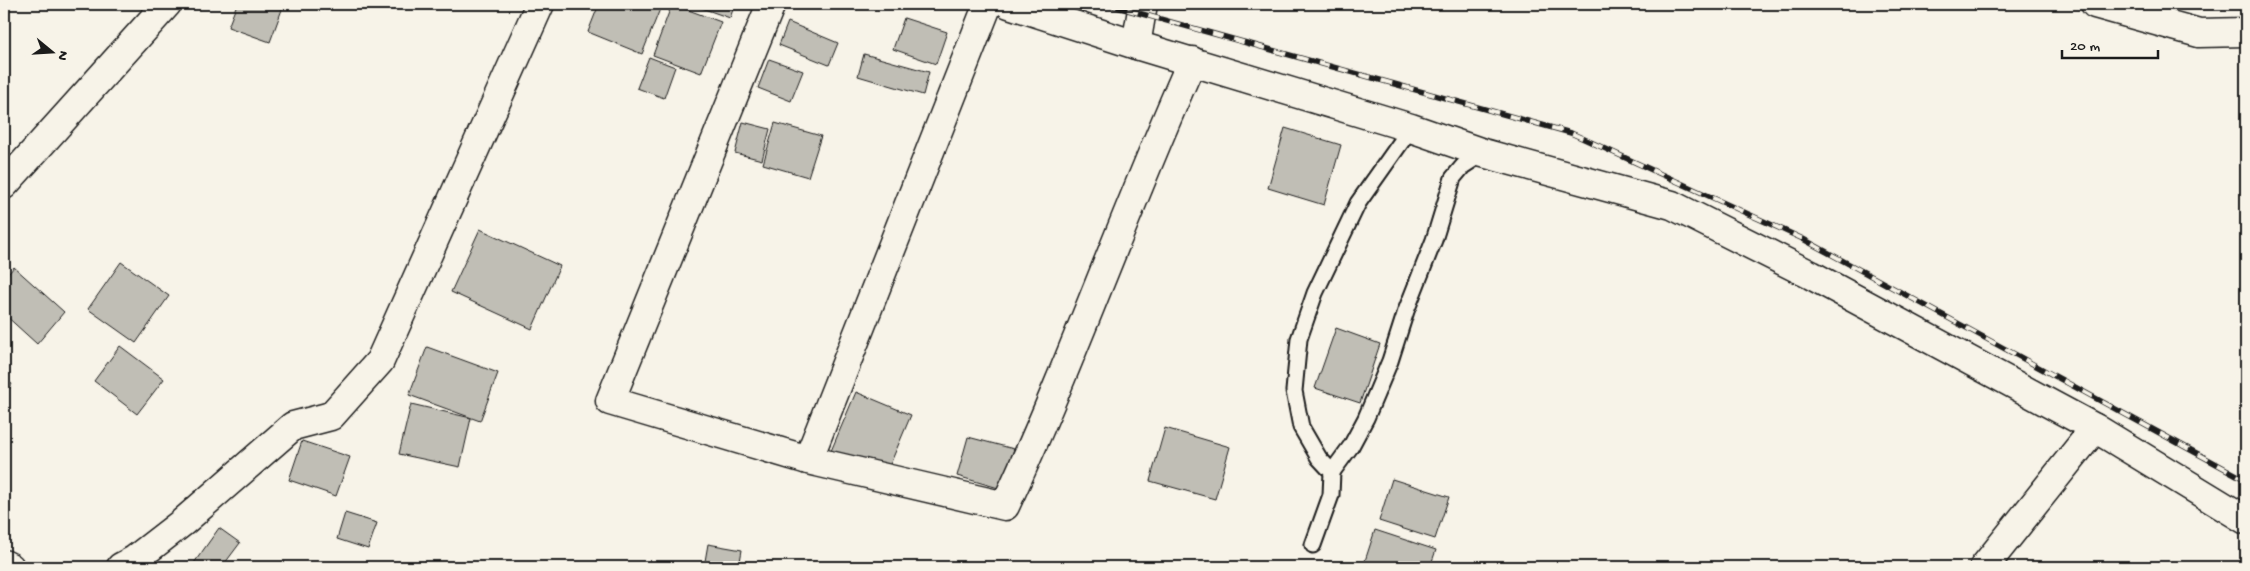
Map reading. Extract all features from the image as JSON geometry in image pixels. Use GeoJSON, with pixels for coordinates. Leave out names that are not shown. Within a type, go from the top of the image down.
{"type":"FeatureCollection","features":[{"type":"Feature","properties":{"kind":"street"},"geometry":{"type":"LineString","coordinates":[[4,185],[167,4]]}},
{"type":"Feature","properties":{"kind":"street"},"geometry":{"type":"LineString","coordinates":[[121,567],[134,560],[183,522],[293,426],[331,416],[380,360],[540,4]]}},
{"type":"Feature","properties":{"kind":"street"},"geometry":{"type":"LineString","coordinates":[[771,4],[610,401],[808,460],[1005,506],[1043,424],[1153,149],[1192,61]]}},
{"type":"Feature","properties":{"kind":"street"},"geometry":{"type":"LineString","coordinates":[[808,460],[988,4]]}},
{"type":"Feature","properties":{"kind":"street"},"geometry":{"type":"LineString","coordinates":[[1009,4],[1136,45],[1411,128],[1483,153],[1672,205],[1811,276],[2095,428],[2246,520]]}},
{"type":"Feature","properties":{"kind":"street"},"geometry":{"type":"LineString","coordinates":[[1136,45],[1143,4]]}},
{"type":"Feature","properties":{"kind":"street"},"geometry":{"type":"LineString","coordinates":[[2095,4],[2199,33],[2246,32]]}},
{"type":"Feature","properties":{"kind":"street"},"geometry":{"type":"LineString","coordinates":[[1984,567],[2095,428]]}},
{"type":"Feature","properties":{"kind":"street"},"geometry":{"type":"LineString","coordinates":[[4,564],[10,567]]}},
{"type":"Feature","properties":{"kind":"lane"},"geometry":{"type":"LineString","coordinates":[[1332,472],[1319,458],[1301,427],[1294,391],[1299,339],[1315,293],[1358,203],[1411,128]]}},
{"type":"Feature","properties":{"kind":"lane"},"geometry":{"type":"LineString","coordinates":[[1313,545],[1331,494],[1332,472],[1351,446],[1366,418],[1390,361],[1406,311],[1434,240],[1453,178],[1463,166],[1483,153]]}},
{"type":"Feature","properties":{"kind":"building"},"geometry":{"type":"Polygon","coordinates":[[[237,4],[284,4],[270,42],[228,27],[237,4]]]}},
{"type":"Feature","properties":{"kind":"building"},"geometry":{"type":"Polygon","coordinates":[[[599,4],[662,4],[642,54],[588,32],[599,4]]]}},
{"type":"Feature","properties":{"kind":"building"},"geometry":{"type":"Polygon","coordinates":[[[672,4],[721,22],[701,73],[653,55],[672,4]]]}},
{"type":"Feature","properties":{"kind":"building"},"geometry":{"type":"Polygon","coordinates":[[[690,4],[735,4],[730,18],[690,4]]]}},
{"type":"Feature","properties":{"kind":"building"},"geometry":{"type":"Polygon","coordinates":[[[904,18],[947,32],[936,64],[893,49],[904,18]]]}},
{"type":"Feature","properties":{"kind":"building"},"geometry":{"type":"Polygon","coordinates":[[[788,22],[838,43],[829,65],[779,45],[788,22]]]}},
{"type":"Feature","properties":{"kind":"building"},"geometry":{"type":"Polygon","coordinates":[[[864,54],[929,72],[923,95],[858,76],[864,54]]]}},
{"type":"Feature","properties":{"kind":"building"},"geometry":{"type":"Polygon","coordinates":[[[649,57],[675,67],[664,98],[637,88],[649,57]]]}},
{"type":"Feature","properties":{"kind":"building"},"geometry":{"type":"Polygon","coordinates":[[[769,59],[803,71],[791,101],[758,88],[769,59]]]}},
{"type":"Feature","properties":{"kind":"building"},"geometry":{"type":"Polygon","coordinates":[[[743,122],[770,129],[762,160],[735,153],[743,122]]]}},
{"type":"Feature","properties":{"kind":"building"},"geometry":{"type":"Polygon","coordinates":[[[775,123],[821,136],[808,177],[763,164],[775,123]]]}},
{"type":"Feature","properties":{"kind":"building"},"geometry":{"type":"Polygon","coordinates":[[[1285,128],[1341,145],[1324,205],[1268,188],[1285,128]]]}},
{"type":"Feature","properties":{"kind":"building"},"geometry":{"type":"Polygon","coordinates":[[[480,229],[560,266],[532,329],[451,292],[480,229]]]}},
{"type":"Feature","properties":{"kind":"building"},"geometry":{"type":"Polygon","coordinates":[[[121,262],[169,296],[136,343],[88,309],[121,262]]]}},
{"type":"Feature","properties":{"kind":"building"},"geometry":{"type":"Polygon","coordinates":[[[14,267],[64,312],[37,344],[4,314],[4,279],[14,267]]]}},
{"type":"Feature","properties":{"kind":"building"},"geometry":{"type":"Polygon","coordinates":[[[1336,328],[1380,344],[1360,403],[1315,388],[1336,328]]]}},
{"type":"Feature","properties":{"kind":"building"},"geometry":{"type":"Polygon","coordinates":[[[120,346],[164,379],[137,414],[94,381],[120,346]]]}},
{"type":"Feature","properties":{"kind":"building"},"geometry":{"type":"Polygon","coordinates":[[[427,347],[498,373],[480,421],[409,395],[427,347]]]}},
{"type":"Feature","properties":{"kind":"building"},"geometry":{"type":"Polygon","coordinates":[[[4,379],[12,384],[4,398],[4,379]]]}},
{"type":"Feature","properties":{"kind":"building"},"geometry":{"type":"Polygon","coordinates":[[[856,392],[911,415],[886,474],[831,451],[856,392]]]}},
{"type":"Feature","properties":{"kind":"building"},"geometry":{"type":"Polygon","coordinates":[[[411,404],[471,418],[460,467],[399,454],[411,404]]]}},
{"type":"Feature","properties":{"kind":"building"},"geometry":{"type":"Polygon","coordinates":[[[1165,428],[1230,447],[1215,499],[1150,481],[1165,428]]]}},
{"type":"Feature","properties":{"kind":"building"},"geometry":{"type":"Polygon","coordinates":[[[968,437],[1014,449],[1002,489],[957,476],[968,437]]]}},
{"type":"Feature","properties":{"kind":"building"},"geometry":{"type":"Polygon","coordinates":[[[302,441],[350,457],[336,496],[289,480],[302,441]]]}},
{"type":"Feature","properties":{"kind":"building"},"geometry":{"type":"Polygon","coordinates":[[[1392,479],[1449,497],[1435,539],[1379,521],[1392,479]]]}},
{"type":"Feature","properties":{"kind":"building"},"geometry":{"type":"Polygon","coordinates":[[[345,513],[377,523],[368,549],[337,539],[345,513]]]}},
{"type":"Feature","properties":{"kind":"building"},"geometry":{"type":"Polygon","coordinates":[[[219,528],[240,543],[222,567],[200,567],[194,563],[219,528]]]}},
{"type":"Feature","properties":{"kind":"building"},"geometry":{"type":"Polygon","coordinates":[[[1375,530],[1436,550],[1430,567],[1363,567],[1375,530]]]}},
{"type":"Feature","properties":{"kind":"building"},"geometry":{"type":"Polygon","coordinates":[[[708,544],[742,550],[739,567],[704,567],[708,544]]]}},
{"type":"Feature","properties":{"kind":"railway"},"geometry":{"type":"LineString","coordinates":[[1106,4],[1571,133],[1803,239],[2246,480]]}}]}
